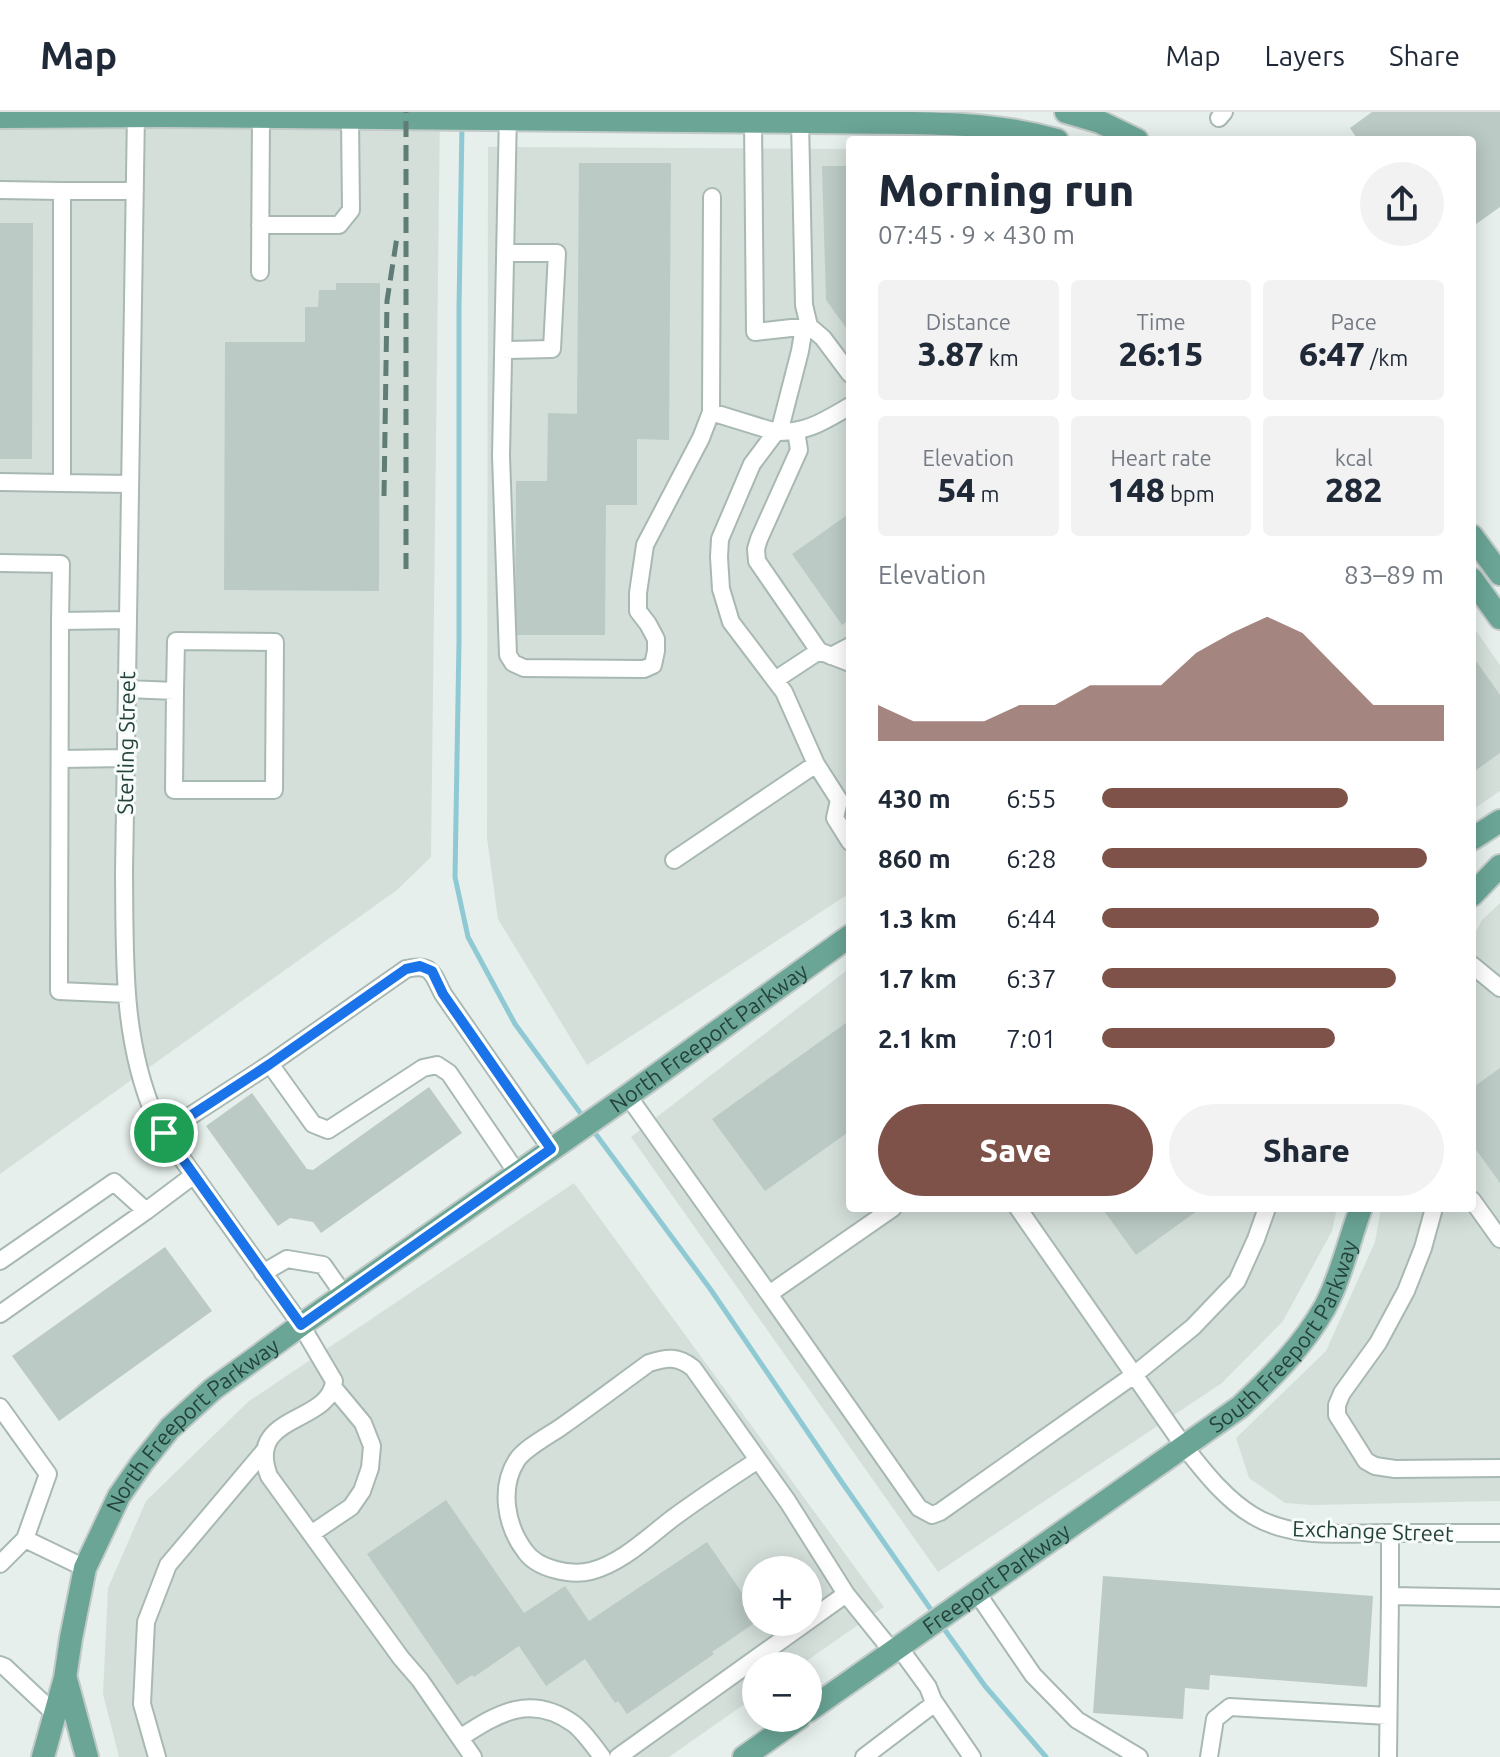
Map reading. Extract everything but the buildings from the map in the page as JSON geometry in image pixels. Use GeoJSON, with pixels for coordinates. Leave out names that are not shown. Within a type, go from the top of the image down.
{"type":"FeatureCollection","features":[{"type":"Feature","properties":{"kind":"main road"},"geometry":{"type":"LineString","coordinates":[[1066,112],[1100,122],[1129,136]]}},
{"type":"Feature","properties":{"kind":"main road"},"geometry":{"type":"LineString","coordinates":[[0,117],[136,114],[753,121],[786,118],[979,125],[1043,136]]}},
{"type":"Feature","properties":{"kind":"main road"},"geometry":{"type":"LineString","coordinates":[[1476,541],[1500,574]]}},
{"type":"Feature","properties":{"kind":"main road"},"geometry":{"type":"LineString","coordinates":[[1476,585],[1500,618]]}},
{"type":"Feature","properties":{"kind":"main road"},"geometry":{"type":"LineString","coordinates":[[1476,836],[1500,821]]}},
{"type":"Feature","properties":{"kind":"main road"},"geometry":{"type":"LineString","coordinates":[[1476,891],[1500,866]]}},
{"type":"Feature","properties":{"kind":"main road","name":"North Freeport Parkway"},"geometry":{"type":"LineString","coordinates":[[65,1678],[85,1568],[119,1496],[170,1428],[213,1389],[301,1325],[846,939]]}},
{"type":"Feature","properties":{"kind":"main road","name":"South Freeport Parkway"},"geometry":{"type":"LineString","coordinates":[[1183,1445],[1240,1407],[1294,1352],[1325,1307],[1360,1212]]}},
{"type":"Feature","properties":{"kind":"main road","name":"Freeport Parkway"},"geometry":{"type":"LineString","coordinates":[[822,1701],[1183,1445]]}},
{"type":"Feature","properties":{"kind":"main road"},"geometry":{"type":"LineString","coordinates":[[43,1757],[65,1678]]}},
{"type":"Feature","properties":{"kind":"main road"},"geometry":{"type":"LineString","coordinates":[[65,1678],[87,1757]]}},
{"type":"Feature","properties":{"kind":"main road"},"geometry":{"type":"LineString","coordinates":[[744,1757],[779,1732]]}},
{"type":"Feature","properties":{"kind":"street","name":"Sterling Street"},"geometry":{"type":"LineString","coordinates":[[136,114],[124,872],[130,1031],[156,1120],[301,1325],[334,1381],[333,1387],[363,1423],[372,1446],[370,1468],[362,1491],[351,1507],[311,1534]]}},
{"type":"Feature","properties":{"kind":"street"},"geometry":{"type":"LineString","coordinates":[[508,116],[501,456],[508,655],[513,663],[524,668],[644,669],[653,665],[656,639],[638,611],[645,545],[701,438],[711,412],[712,197]]}},
{"type":"Feature","properties":{"kind":"street"},"geometry":{"type":"LineString","coordinates":[[260,272],[261,117]]}},
{"type":"Feature","properties":{"kind":"street"},"geometry":{"type":"LineString","coordinates":[[260,225],[339,225],[351,210],[350,118]]}},
{"type":"Feature","properties":{"kind":"street"},"geometry":{"type":"LineString","coordinates":[[786,118],[804,305],[809,326],[823,338],[846,369]]}},
{"type":"Feature","properties":{"kind":"street"},"geometry":{"type":"LineString","coordinates":[[753,121],[755,332],[809,326]]}},
{"type":"Feature","properties":{"kind":"street"},"geometry":{"type":"LineString","coordinates":[[0,190],[135,191]]}},
{"type":"Feature","properties":{"kind":"street"},"geometry":{"type":"LineString","coordinates":[[62,191],[62,483]]}},
{"type":"Feature","properties":{"kind":"street"},"geometry":{"type":"LineString","coordinates":[[503,350],[552,349],[557,253],[505,253]]}},
{"type":"Feature","properties":{"kind":"street"},"geometry":{"type":"LineString","coordinates":[[809,326],[803,333],[781,425],[752,464],[720,539],[721,589],[731,622],[784,692],[816,764],[844,801],[835,818],[846,836]]}},
{"type":"Feature","properties":{"kind":"street"},"geometry":{"type":"LineString","coordinates":[[711,412],[776,432],[813,427],[846,408]]}},
{"type":"Feature","properties":{"kind":"street"},"geometry":{"type":"LineString","coordinates":[[796,431],[799,450],[759,539],[757,561],[825,654],[846,662]]}},
{"type":"Feature","properties":{"kind":"street"},"geometry":{"type":"LineString","coordinates":[[0,482],[130,484]]}},
{"type":"Feature","properties":{"kind":"street"},"geometry":{"type":"LineString","coordinates":[[0,563],[61,564],[59,991],[127,994]]}},
{"type":"Feature","properties":{"kind":"street"},"geometry":{"type":"LineString","coordinates":[[60,621],[128,620]]}},
{"type":"Feature","properties":{"kind":"street"},"geometry":{"type":"LineString","coordinates":[[176,641],[275,642],[274,790],[174,790],[175,691],[176,641]]}},
{"type":"Feature","properties":{"kind":"street"},"geometry":{"type":"LineString","coordinates":[[775,680],[825,654],[846,647]]}},
{"type":"Feature","properties":{"kind":"street"},"geometry":{"type":"LineString","coordinates":[[127,689],[175,691]]}},
{"type":"Feature","properties":{"kind":"street"},"geometry":{"type":"LineString","coordinates":[[60,759],[126,758]]}},
{"type":"Feature","properties":{"kind":"street"},"geometry":{"type":"LineString","coordinates":[[674,860],[816,764]]}},
{"type":"Feature","properties":{"kind":"street"},"geometry":{"type":"LineString","coordinates":[[164,1133],[406,969],[420,966],[432,971],[443,994],[551,1149]]}},
{"type":"Feature","properties":{"kind":"street"},"geometry":{"type":"LineString","coordinates":[[1476,968],[1500,988]]}},
{"type":"Feature","properties":{"kind":"street"},"geometry":{"type":"LineString","coordinates":[[270,1064],[313,1124],[328,1130],[423,1068],[437,1065],[449,1073],[517,1173]]}},
{"type":"Feature","properties":{"kind":"street"},"geometry":{"type":"LineString","coordinates":[[623,1099],[769,1294],[919,1508],[932,1515],[1134,1375],[1193,1327],[1237,1281],[1264,1212]]}},
{"type":"Feature","properties":{"kind":"street"},"geometry":{"type":"LineString","coordinates":[[0,1314],[194,1175]]}},
{"type":"Feature","properties":{"kind":"street"},"geometry":{"type":"LineString","coordinates":[[0,1261],[114,1182],[146,1211]]}},
{"type":"Feature","properties":{"kind":"street"},"geometry":{"type":"LineString","coordinates":[[1476,1206],[1500,1239]]}},
{"type":"Feature","properties":{"kind":"street"},"geometry":{"type":"LineString","coordinates":[[769,1294],[887,1212]]}},
{"type":"Feature","properties":{"kind":"street","name":"Exchange Street"},"geometry":{"type":"LineString","coordinates":[[1021,1212],[1183,1445],[1233,1502],[1283,1529],[1314,1533],[1500,1533]]}},
{"type":"Feature","properties":{"kind":"street"},"geometry":{"type":"LineString","coordinates":[[1433,1212],[1406,1291],[1378,1343],[1342,1393],[1337,1415],[1366,1461],[1375,1466],[1395,1469],[1500,1468]]}},
{"type":"Feature","properties":{"kind":"street"},"geometry":{"type":"LineString","coordinates":[[263,1273],[287,1259],[323,1265],[344,1295]]}},
{"type":"Feature","properties":{"kind":"street"},"geometry":{"type":"LineString","coordinates":[[758,1460],[676,1515],[620,1558],[589,1572],[566,1572],[545,1566],[528,1555],[515,1538],[509,1521],[506,1503],[508,1482],[519,1456],[649,1363],[662,1359],[684,1360],[693,1368],[788,1502],[846,1594],[928,1687],[935,1703],[972,1757]]}},
{"type":"Feature","properties":{"kind":"street"},"geometry":{"type":"LineString","coordinates":[[333,1387],[329,1396],[275,1432],[266,1442],[265,1465],[269,1476],[473,1757]]}},
{"type":"Feature","properties":{"kind":"street"},"geometry":{"type":"LineString","coordinates":[[0,1407],[48,1474],[25,1539],[0,1564]]}},
{"type":"Feature","properties":{"kind":"street"},"geometry":{"type":"LineString","coordinates":[[157,1757],[142,1704],[146,1622],[168,1565],[265,1450]]}},
{"type":"Feature","properties":{"kind":"street"},"geometry":{"type":"LineString","coordinates":[[1388,1757],[1390,1533]]}},
{"type":"Feature","properties":{"kind":"street"},"geometry":{"type":"LineString","coordinates":[[25,1539],[85,1568]]}},
{"type":"Feature","properties":{"kind":"street"},"geometry":{"type":"LineString","coordinates":[[618,1757],[846,1594]]}},
{"type":"Feature","properties":{"kind":"street"},"geometry":{"type":"LineString","coordinates":[[1390,1596],[1500,1598]]}},
{"type":"Feature","properties":{"kind":"street"},"geometry":{"type":"LineString","coordinates":[[969,1598],[1033,1675],[1077,1720],[1139,1757]]}},
{"type":"Feature","properties":{"kind":"street"},"geometry":{"type":"LineString","coordinates":[[0,1665],[55,1714]]}},
{"type":"Feature","properties":{"kind":"street"},"geometry":{"type":"LineString","coordinates":[[864,1757],[935,1703]]}},
{"type":"Feature","properties":{"kind":"street"},"geometry":{"type":"LineString","coordinates":[[460,1738],[487,1720],[512,1709],[531,1707],[553,1713],[575,1725],[602,1757]]}},
{"type":"Feature","properties":{"kind":"street"},"geometry":{"type":"LineString","coordinates":[[1209,1757],[1215,1719],[1230,1707],[1388,1716]]}},
{"type":"Feature","properties":{"kind":"shaded area"},"geometry":{"type":"Polygon","coordinates":[[[0,112],[440,112],[431,857],[397,890],[0,1174],[0,112]]]}},
{"type":"Feature","properties":{"kind":"shaded area"},"geometry":{"type":"Polygon","coordinates":[[[488,147],[846,149],[846,896],[587,1065],[498,919],[487,838],[488,147]]]}},
{"type":"Feature","properties":{"kind":"shaded area"},"geometry":{"type":"Polygon","coordinates":[[[1476,631],[1500,665],[1500,791],[1476,807],[1476,631]]]}},
{"type":"Feature","properties":{"kind":"shaded area"},"geometry":{"type":"Polygon","coordinates":[[[1500,903],[1500,1501],[1285,1503],[1249,1478],[1236,1438],[1326,1351],[1375,1242],[1380,1212],[1476,1212],[1476,931],[1482,920],[1500,903]]]}},
{"type":"Feature","properties":{"kind":"shaded area"},"geometry":{"type":"Polygon","coordinates":[[[846,971],[846,1212],[1336,1212],[1332,1231],[1283,1321],[1222,1383],[938,1572],[631,1137],[846,971]]]}},
{"type":"Feature","properties":{"kind":"shaded area"},"geometry":{"type":"Polygon","coordinates":[[[574,1183],[884,1607],[819,1652],[742,1652],[742,1706],[669,1757],[119,1757],[103,1694],[108,1588],[146,1501],[249,1401],[574,1183]]]}},
{"type":"Feature","properties":{"kind":"waterway"},"geometry":{"type":"LineString","coordinates":[[462,124],[455,877],[468,937],[515,1024],[584,1118]]}},
{"type":"Feature","properties":{"kind":"waterway"},"geometry":{"type":"LineString","coordinates":[[592,1129],[711,1290],[934,1614]]}},
{"type":"Feature","properties":{"kind":"waterway"},"geometry":{"type":"LineString","coordinates":[[942,1626],[985,1686],[1046,1757]]}},
{"type":"Feature","properties":{"kind":"railway"},"geometry":{"type":"LineString","coordinates":[[406,112],[406,569]]}},
{"type":"Feature","properties":{"kind":"railway"},"geometry":{"type":"LineString","coordinates":[[384,496],[387,301],[397,237]]}},
{"type":"Feature","properties":{"kind":"route"},"geometry":{"type":"LineString","coordinates":[[420,966],[432,971],[443,994],[551,1149],[301,1325],[164,1133],[406,969],[420,966]]}}]}
